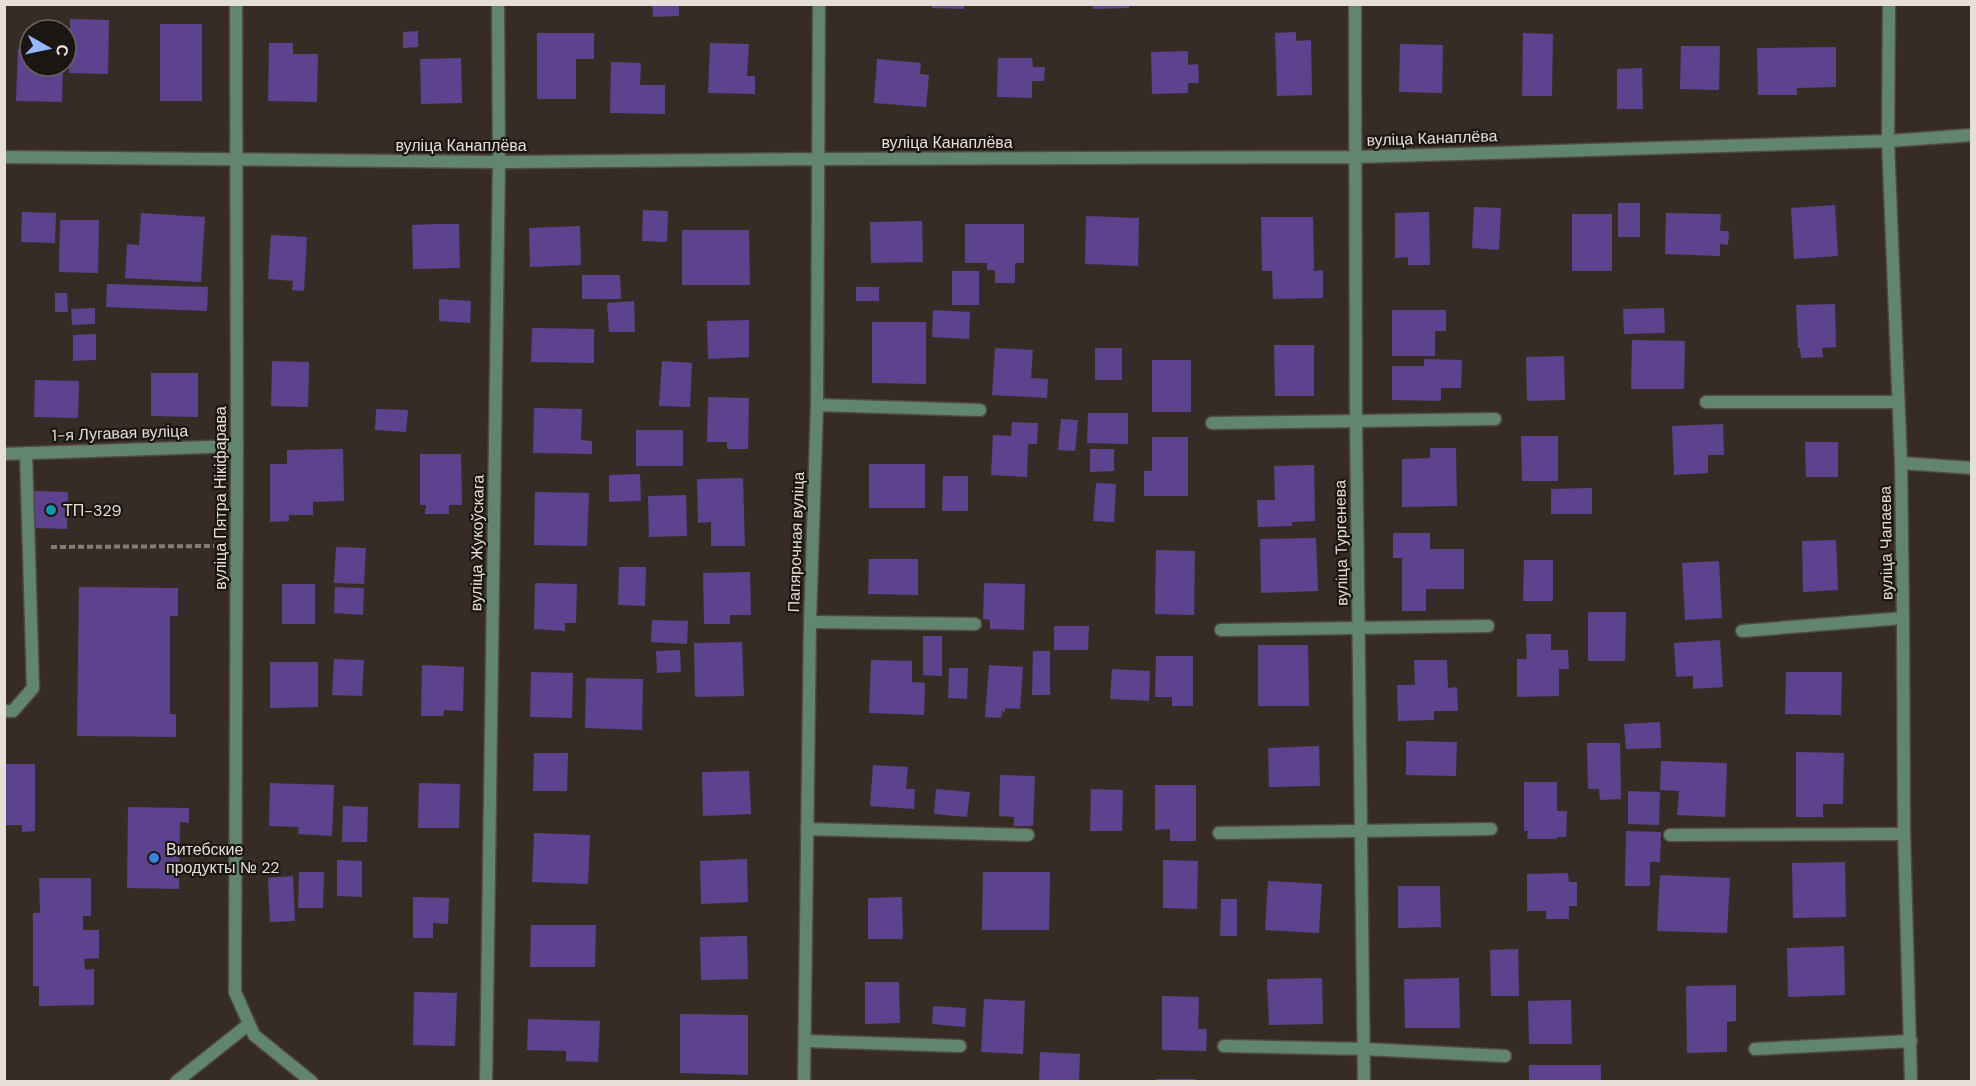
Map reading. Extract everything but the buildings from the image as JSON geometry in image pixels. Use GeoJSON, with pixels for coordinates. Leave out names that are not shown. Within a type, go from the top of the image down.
{"type":"FeatureCollection","features":[{"type":"Feature","properties":{"kind":"street","name":"вуліца Пятра Нікіфарава"},"geometry":{"type":"LineString","coordinates":[[236,4],[235,992],[249,1024]]}},
{"type":"Feature","properties":{"kind":"street","name":"вуліца Жукоўскага"},"geometry":{"type":"LineString","coordinates":[[486,1082],[499,162],[498,4]]}},
{"type":"Feature","properties":{"kind":"street","name":"Папярочная вуліца"},"geometry":{"type":"LineString","coordinates":[[804,1082],[810,622],[817,405],[819,4]]}},
{"type":"Feature","properties":{"kind":"street","name":"вуліца Тургенева"},"geometry":{"type":"LineString","coordinates":[[1355,4],[1356,421],[1364,1082]]}},
{"type":"Feature","properties":{"kind":"street","name":"вуліца Чапаева"},"geometry":{"type":"LineString","coordinates":[[1889,4],[1888,141],[1901,463],[1904,834],[1911,1082]]}},
{"type":"Feature","properties":{"kind":"street","name":"вуліца Канаплёва"},"geometry":{"type":"LineString","coordinates":[[4,157],[499,162],[1356,157],[1888,141],[1971,135]]}},
{"type":"Feature","properties":{"kind":"street"},"geometry":{"type":"LineString","coordinates":[[1706,402],[1897,402]]}},
{"type":"Feature","properties":{"kind":"street"},"geometry":{"type":"LineString","coordinates":[[817,405],[980,410]]}},
{"type":"Feature","properties":{"kind":"street"},"geometry":{"type":"LineString","coordinates":[[1212,423],[1495,419]]}},
{"type":"Feature","properties":{"kind":"street","name":"1-я Лугавая вуліца"},"geometry":{"type":"LineString","coordinates":[[4,454],[237,446]]}},
{"type":"Feature","properties":{"kind":"street"},"geometry":{"type":"LineString","coordinates":[[4,711],[13,711],[33,688],[26,453]]}},
{"type":"Feature","properties":{"kind":"street"},"geometry":{"type":"LineString","coordinates":[[1901,463],[1971,468]]}},
{"type":"Feature","properties":{"kind":"street"},"geometry":{"type":"LineString","coordinates":[[1742,631],[1904,618]]}},
{"type":"Feature","properties":{"kind":"street"},"geometry":{"type":"LineString","coordinates":[[810,622],[975,624]]}},
{"type":"Feature","properties":{"kind":"street"},"geometry":{"type":"LineString","coordinates":[[1221,630],[1488,626]]}},
{"type":"Feature","properties":{"kind":"street"},"geometry":{"type":"LineString","coordinates":[[807,829],[1028,835]]}},
{"type":"Feature","properties":{"kind":"street"},"geometry":{"type":"LineString","coordinates":[[1219,833],[1491,829]]}},
{"type":"Feature","properties":{"kind":"street"},"geometry":{"type":"LineString","coordinates":[[1670,835],[1904,834]]}},
{"type":"Feature","properties":{"kind":"street"},"geometry":{"type":"LineString","coordinates":[[176,1082],[249,1024],[254,1035],[312,1082]]}},
{"type":"Feature","properties":{"kind":"street"},"geometry":{"type":"LineString","coordinates":[[805,1041],[960,1046]]}},
{"type":"Feature","properties":{"kind":"street"},"geometry":{"type":"LineString","coordinates":[[1755,1049],[1911,1041]]}},
{"type":"Feature","properties":{"kind":"street"},"geometry":{"type":"LineString","coordinates":[[1224,1046],[1364,1049],[1505,1056]]}},
{"type":"Feature","properties":{"kind":"path"},"geometry":{"type":"LineString","coordinates":[[29,547],[237,546]]}},
{"type":"Feature","properties":{"kind":"place","name":"ТП-329"},"geometry":{"type":"Point","coordinates":[51,510]}},
{"type":"Feature","properties":{"kind":"place","name":"Витебские продукты № 22"},"geometry":{"type":"Point","coordinates":[154,858]}}]}
